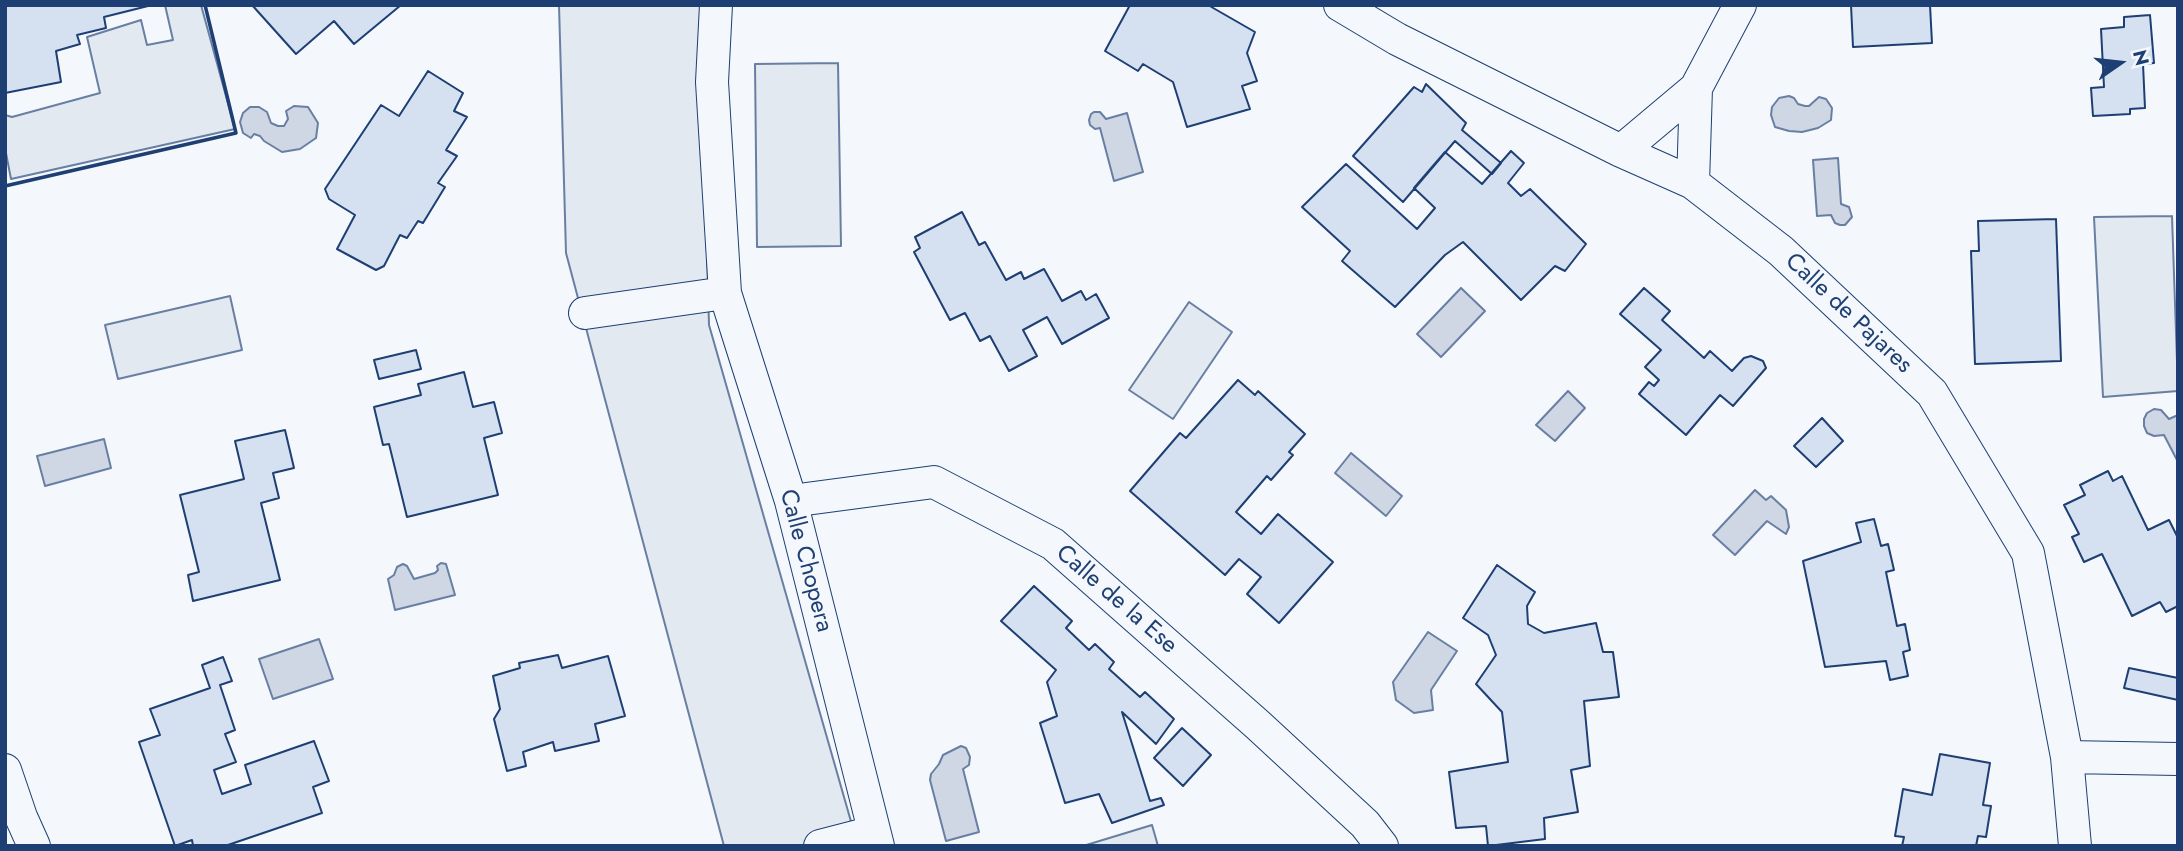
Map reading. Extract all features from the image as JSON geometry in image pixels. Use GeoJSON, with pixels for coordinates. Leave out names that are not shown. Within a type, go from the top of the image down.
{"type":"FeatureCollection","features":[{"type":"Feature","properties":{"kind":"street","name":"Calle Chopera"},"geometry":{"type":"LineString","coordinates":[[716,5],[712,82],[725,293],[791,501],[876,839],[820,846]]}},
{"type":"Feature","properties":{"kind":"street","name":"Calle de Pajares"},"geometry":{"type":"LineString","coordinates":[[1340,5],[1397,39],[1621,151],[1693,183],[1781,251],[1931,393],[2028,553],[2067,757],[2075,846]]}},
{"type":"Feature","properties":{"kind":"street"},"geometry":{"type":"LineString","coordinates":[[1621,151],[1696,88],[1740,5]]}},
{"type":"Feature","properties":{"kind":"street"},"geometry":{"type":"LineString","coordinates":[[1693,183],[1696,88]]}},
{"type":"Feature","properties":{"kind":"street"},"geometry":{"type":"LineString","coordinates":[[585,313],[725,293]]}},
{"type":"Feature","properties":{"kind":"street","name":"Calle de la Ese"},"geometry":{"type":"LineString","coordinates":[[791,501],[934,482],[1053,544],[1258,725],[1365,824],[1382,846]]}},
{"type":"Feature","properties":{"kind":"street"},"geometry":{"type":"LineString","coordinates":[[2067,757],[2178,759]]}},
{"type":"Feature","properties":{"kind":"street"},"geometry":{"type":"LineString","coordinates":[[5,770],[20,817],[34,846]]}},
{"type":"Feature","properties":{"kind":"shaded area"},"geometry":{"type":"Polygon","coordinates":[[[165,5],[201,5],[235,129],[11,179],[5,148],[5,115],[12,117],[100,93],[87,37],[141,20],[147,45],[173,40],[165,5]]]}},
{"type":"Feature","properties":{"kind":"shaded area"},"geometry":{"type":"Polygon","coordinates":[[[559,5],[705,5],[702,63],[709,325],[858,846],[724,846],[566,253],[559,5]]]}},
{"type":"Feature","properties":{"kind":"shaded area"},"geometry":{"type":"Polygon","coordinates":[[[838,63],[841,246],[757,247],[755,64],[838,63]]]}},
{"type":"Feature","properties":{"kind":"shaded area"},"geometry":{"type":"Polygon","coordinates":[[[1789,96],[1805,106],[1809,106],[1819,97],[1826,99],[1832,108],[1831,120],[1818,128],[1802,132],[1775,127],[1771,115],[1772,107],[1779,98],[1789,96]]]}},
{"type":"Feature","properties":{"kind":"shaded area"},"geometry":{"type":"Polygon","coordinates":[[[294,106],[308,107],[318,123],[316,138],[300,149],[282,152],[260,136],[254,134],[251,138],[243,133],[240,122],[243,113],[250,107],[259,107],[267,112],[271,123],[284,126],[288,119],[286,111],[294,106]]]}},
{"type":"Feature","properties":{"kind":"shaded area"},"geometry":{"type":"Polygon","coordinates":[[[1094,112],[1100,112],[1106,119],[1127,113],[1143,172],[1114,181],[1100,128],[1095,129],[1090,125],[1089,120],[1094,112]]]}},
{"type":"Feature","properties":{"kind":"shaded area"},"geometry":{"type":"Polygon","coordinates":[[[1838,158],[1841,204],[1849,207],[1852,217],[1845,225],[1835,223],[1831,215],[1817,216],[1813,160],[1838,158]]]}},
{"type":"Feature","properties":{"kind":"shaded area"},"geometry":{"type":"Polygon","coordinates":[[[2172,216],[2178,391],[2103,397],[2094,217],[2172,216]]]}},
{"type":"Feature","properties":{"kind":"shaded area"},"geometry":{"type":"Polygon","coordinates":[[[1461,288],[1485,311],[1441,357],[1417,334],[1461,288]]]}},
{"type":"Feature","properties":{"kind":"shaded area"},"geometry":{"type":"Polygon","coordinates":[[[230,296],[242,350],[118,379],[105,325],[230,296]]]}},
{"type":"Feature","properties":{"kind":"shaded area"},"geometry":{"type":"Polygon","coordinates":[[[1189,302],[1232,332],[1173,419],[1129,390],[1189,302]]]}},
{"type":"Feature","properties":{"kind":"shaded area"},"geometry":{"type":"Polygon","coordinates":[[[1568,391],[1585,408],[1555,441],[1536,425],[1568,391]]]}},
{"type":"Feature","properties":{"kind":"shaded area"},"geometry":{"type":"Polygon","coordinates":[[[2154,409],[2161,410],[2169,419],[2178,415],[2178,462],[2164,435],[2154,436],[2147,433],[2144,419],[2147,413],[2154,409]]]}},
{"type":"Feature","properties":{"kind":"shaded area"},"geometry":{"type":"Polygon","coordinates":[[[104,439],[111,468],[45,486],[37,456],[104,439]]]}},
{"type":"Feature","properties":{"kind":"shaded area"},"geometry":{"type":"Polygon","coordinates":[[[1351,453],[1402,496],[1386,516],[1335,473],[1351,453]]]}},
{"type":"Feature","properties":{"kind":"shaded area"},"geometry":{"type":"Polygon","coordinates":[[[1755,490],[1766,500],[1771,496],[1786,510],[1789,527],[1786,534],[1767,521],[1735,555],[1713,535],[1755,490]]]}},
{"type":"Feature","properties":{"kind":"shaded area"},"geometry":{"type":"Polygon","coordinates":[[[441,563],[446,564],[455,595],[395,610],[388,579],[394,575],[397,567],[403,564],[407,566],[414,579],[435,573],[441,563]]]}},
{"type":"Feature","properties":{"kind":"shaded area"},"geometry":{"type":"Polygon","coordinates":[[[1428,632],[1457,651],[1431,690],[1433,710],[1414,713],[1396,700],[1393,682],[1428,632]]]}},
{"type":"Feature","properties":{"kind":"shaded area"},"geometry":{"type":"Polygon","coordinates":[[[319,639],[333,679],[273,699],[259,659],[319,639]]]}},
{"type":"Feature","properties":{"kind":"shaded area"},"geometry":{"type":"Polygon","coordinates":[[[961,746],[966,748],[970,757],[969,765],[963,769],[979,832],[946,841],[930,780],[943,755],[961,746]]]}},
{"type":"Feature","properties":{"kind":"shaded area"},"geometry":{"type":"Polygon","coordinates":[[[1152,825],[1158,846],[1083,846],[1152,825]]]}},
{"type":"Feature","properties":{"kind":"building"},"geometry":{"type":"Polygon","coordinates":[[[5,5],[148,6],[104,17],[106,28],[77,35],[80,44],[56,51],[61,82],[5,93],[5,5]]]}},
{"type":"Feature","properties":{"kind":"building"},"geometry":{"type":"Polygon","coordinates":[[[252,5],[401,5],[354,44],[334,21],[296,54],[252,5]]]}},
{"type":"Feature","properties":{"kind":"building"},"geometry":{"type":"Polygon","coordinates":[[[1130,5],[1208,5],[1255,32],[1247,53],[1257,81],[1242,86],[1250,109],[1187,127],[1173,82],[1143,64],[1138,71],[1105,51],[1130,5]]]}},
{"type":"Feature","properties":{"kind":"building"},"geometry":{"type":"Polygon","coordinates":[[[1851,5],[1930,5],[1932,43],[1853,47],[1851,5]]]}},
{"type":"Feature","properties":{"kind":"building"},"geometry":{"type":"Polygon","coordinates":[[[2150,15],[2154,63],[2143,64],[2145,108],[2130,109],[2130,114],[2093,116],[2091,88],[2104,87],[2101,29],[2124,27],[2124,17],[2150,15]]]}},
{"type":"Feature","properties":{"kind":"building"},"geometry":{"type":"Polygon","coordinates":[[[428,71],[463,93],[454,111],[467,117],[446,150],[457,156],[438,183],[445,187],[423,223],[418,221],[407,238],[400,235],[384,266],[376,270],[337,249],[355,215],[329,199],[325,189],[381,105],[399,116],[428,71]]]}},
{"type":"Feature","properties":{"kind":"building"},"geometry":{"type":"Polygon","coordinates":[[[1426,84],[1466,123],[1462,130],[1501,163],[1492,174],[1455,141],[1403,202],[1353,156],[1414,87],[1422,92],[1426,84]]]}},
{"type":"Feature","properties":{"kind":"building"},"geometry":{"type":"Polygon","coordinates":[[[1511,151],[1524,163],[1508,183],[1521,196],[1530,189],[1586,244],[1565,271],[1555,266],[1521,300],[1463,242],[1445,255],[1395,307],[1342,261],[1350,251],[1302,207],[1346,164],[1417,229],[1435,208],[1414,188],[1445,152],[1482,184],[1511,151]]]}},
{"type":"Feature","properties":{"kind":"building"},"geometry":{"type":"Polygon","coordinates":[[[962,212],[979,245],[985,242],[1006,280],[1021,272],[1024,279],[1044,269],[1062,301],[1081,291],[1086,300],[1096,294],[1109,318],[1062,344],[1047,317],[1023,330],[1037,356],[1009,371],[990,336],[980,341],[965,313],[950,320],[914,252],[920,248],[915,237],[962,212]]]}},
{"type":"Feature","properties":{"kind":"building"},"geometry":{"type":"Polygon","coordinates":[[[2056,219],[2061,361],[1975,364],[1971,251],[1979,251],[1978,221],[2056,219]]]}},
{"type":"Feature","properties":{"kind":"building"},"geometry":{"type":"Polygon","coordinates":[[[1644,288],[1670,311],[1662,320],[1704,358],[1710,351],[1732,371],[1744,358],[1751,356],[1763,361],[1766,368],[1733,406],[1720,395],[1686,435],[1639,394],[1649,382],[1654,386],[1659,380],[1645,367],[1661,350],[1620,314],[1644,288]]]}},
{"type":"Feature","properties":{"kind":"building"},"geometry":{"type":"Polygon","coordinates":[[[416,350],[421,369],[379,379],[374,360],[416,350]]]}},
{"type":"Feature","properties":{"kind":"building"},"geometry":{"type":"Polygon","coordinates":[[[464,372],[473,407],[494,402],[502,433],[484,438],[498,495],[407,517],[389,444],[383,445],[374,407],[421,395],[418,384],[464,372]]]}},
{"type":"Feature","properties":{"kind":"building"},"geometry":{"type":"Polygon","coordinates":[[[1238,380],[1255,395],[1258,391],[1305,434],[1289,452],[1293,455],[1271,480],[1267,476],[1236,512],[1261,534],[1278,514],[1333,562],[1279,623],[1247,594],[1261,577],[1239,559],[1225,575],[1130,491],[1180,433],[1186,438],[1238,380]]]}},
{"type":"Feature","properties":{"kind":"building"},"geometry":{"type":"Polygon","coordinates":[[[1822,418],[1843,441],[1816,467],[1794,446],[1822,418]]]}},
{"type":"Feature","properties":{"kind":"building"},"geometry":{"type":"Polygon","coordinates":[[[285,430],[294,468],[273,473],[279,498],[261,503],[280,580],[193,601],[188,575],[199,572],[180,495],[244,479],[235,441],[285,430]]]}},
{"type":"Feature","properties":{"kind":"building"},"geometry":{"type":"Polygon","coordinates":[[[2108,471],[2113,481],[2122,476],[2148,530],[2169,520],[2178,538],[2178,606],[2166,612],[2160,602],[2132,616],[2102,554],[2084,562],[2072,537],[2079,534],[2064,505],[2085,495],[2080,485],[2108,471]]]}},
{"type":"Feature","properties":{"kind":"building"},"geometry":{"type":"Polygon","coordinates":[[[1874,519],[1881,546],[1888,544],[1894,570],[1886,572],[1897,626],[1905,624],[1910,650],[1903,652],[1908,676],[1890,680],[1886,661],[1825,667],[1803,561],[1861,542],[1856,523],[1874,519]]]}},
{"type":"Feature","properties":{"kind":"building"},"geometry":{"type":"Polygon","coordinates":[[[1497,565],[1535,592],[1527,606],[1528,624],[1544,633],[1596,623],[1603,652],[1613,652],[1619,697],[1584,701],[1590,766],[1571,770],[1578,812],[1544,818],[1545,839],[1488,846],[1486,826],[1456,828],[1449,772],[1508,762],[1502,712],[1476,684],[1496,655],[1488,635],[1463,618],[1497,565]]]}},
{"type":"Feature","properties":{"kind":"building"},"geometry":{"type":"Polygon","coordinates":[[[1034,586],[1072,621],[1066,628],[1089,650],[1095,644],[1114,662],[1109,669],[1140,697],[1145,692],[1174,719],[1156,744],[1122,712],[1150,801],[1161,798],[1164,805],[1112,823],[1099,794],[1065,803],[1040,723],[1057,716],[1047,682],[1056,670],[1001,621],[1034,586]]]}},
{"type":"Feature","properties":{"kind":"building"},"geometry":{"type":"Polygon","coordinates":[[[558,655],[562,668],[608,656],[625,716],[595,724],[599,741],[555,751],[553,742],[523,752],[526,766],[507,771],[494,719],[500,709],[493,676],[520,668],[519,663],[558,655]]]}},
{"type":"Feature","properties":{"kind":"building"},"geometry":{"type":"Polygon","coordinates":[[[223,657],[232,681],[220,685],[235,730],[225,734],[236,762],[214,770],[222,794],[251,784],[245,765],[314,741],[329,781],[313,787],[322,813],[225,846],[193,846],[192,840],[175,846],[139,742],[160,735],[150,709],[210,688],[202,665],[223,657]]]}},
{"type":"Feature","properties":{"kind":"building"},"geometry":{"type":"Polygon","coordinates":[[[2129,668],[2178,678],[2178,700],[2124,688],[2129,668]]]}},
{"type":"Feature","properties":{"kind":"building"},"geometry":{"type":"Polygon","coordinates":[[[1182,728],[1211,755],[1183,786],[1154,758],[1182,728]]]}},
{"type":"Feature","properties":{"kind":"building"},"geometry":{"type":"Polygon","coordinates":[[[1940,754],[1990,763],[1983,805],[1991,806],[1986,837],[1978,836],[1976,846],[1902,846],[1904,837],[1895,836],[1903,789],[1932,795],[1940,754]]]}},
{"type":"Feature","properties":{"kind":"wall"},"geometry":{"type":"LineString","coordinates":[[5,186],[236,133],[205,5]]}}]}
